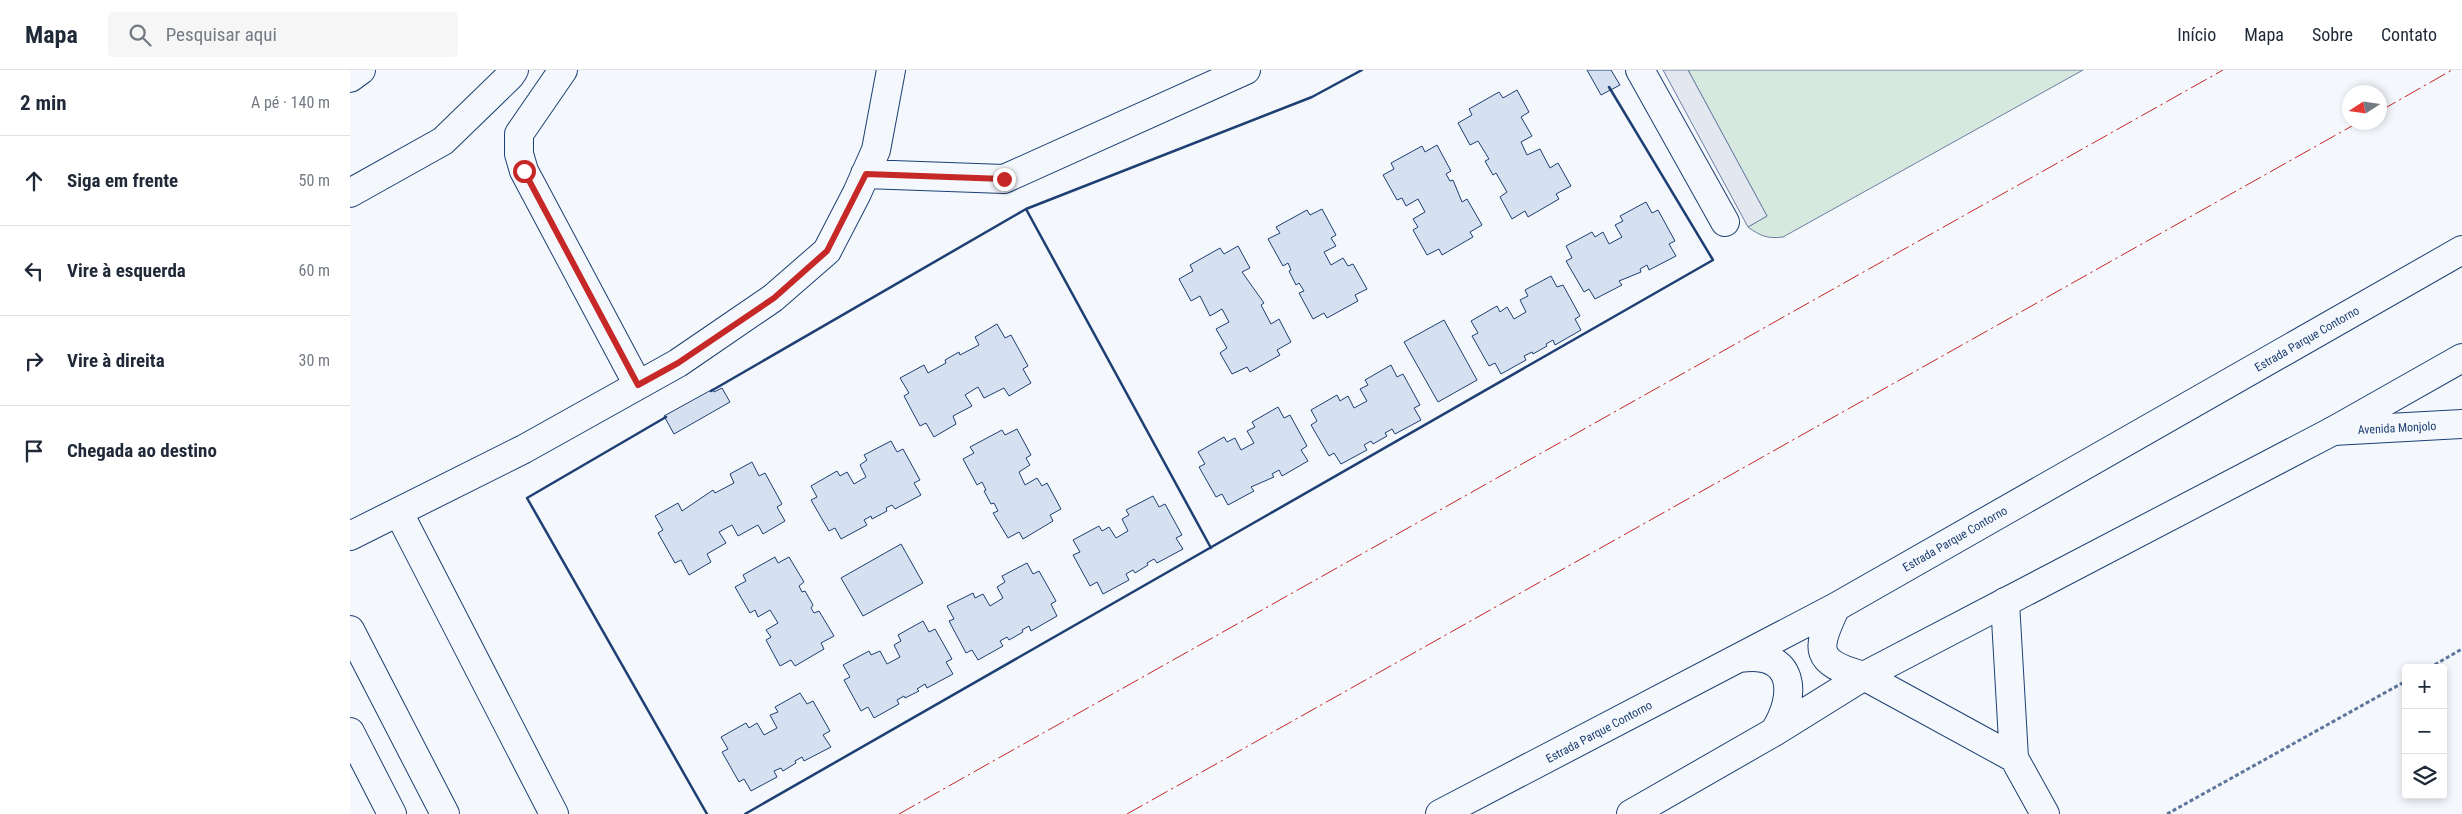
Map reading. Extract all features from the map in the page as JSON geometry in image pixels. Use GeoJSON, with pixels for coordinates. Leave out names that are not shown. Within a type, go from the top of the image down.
{"type":"FeatureCollection","features":[{"type":"Feature","properties":{"kind":"main road"},"geometry":{"type":"LineString","coordinates":[[350,78],[361,70]]}},
{"type":"Feature","properties":{"kind":"main road"},"geometry":{"type":"LineString","coordinates":[[350,193],[443,141],[514,70]]}},
{"type":"Feature","properties":{"kind":"main road"},"geometry":{"type":"LineString","coordinates":[[563,70],[519,134],[519,154],[524,171],[638,385]]}},
{"type":"Feature","properties":{"kind":"main road"},"geometry":{"type":"LineString","coordinates":[[350,536],[524,449],[678,363],[774,298],[827,251],[876,150],[891,70]]}},
{"type":"Feature","properties":{"kind":"main road"},"geometry":{"type":"LineString","coordinates":[[866,174],[1004,179],[1245,70]]}},
{"type":"Feature","properties":{"kind":"main road"},"geometry":{"type":"LineString","coordinates":[[1640,70],[1725,222]]}},
{"type":"Feature","properties":{"kind":"main road","name":"Estrada Parque Contorno"},"geometry":{"type":"LineString","coordinates":[[1440,814],[1836,607],[2462,250]]}},
{"type":"Feature","properties":{"kind":"main road"},"geometry":{"type":"LineString","coordinates":[[1631,814],[1774,732],[1864,676],[2333,431],[2462,358]]}},
{"type":"Feature","properties":{"kind":"main road","name":"Avenida Monjolo"},"geometry":{"type":"LineString","coordinates":[[2333,431],[2462,424]]}},
{"type":"Feature","properties":{"kind":"main road"},"geometry":{"type":"LineString","coordinates":[[398,513],[554,814]]}},
{"type":"Feature","properties":{"kind":"main road"},"geometry":{"type":"LineString","coordinates":[[2005,602],[2014,758],[2046,814]]}},
{"type":"Feature","properties":{"kind":"main road"},"geometry":{"type":"LineString","coordinates":[[1836,607],[1821,637],[1823,650],[1834,666],[1864,676],[2014,758]]}},
{"type":"Feature","properties":{"kind":"main road"},"geometry":{"type":"LineString","coordinates":[[350,630],[446,814]]}},
{"type":"Feature","properties":{"kind":"main road"},"geometry":{"type":"LineString","coordinates":[[1740,658],[1766,657],[1779,665],[1786,676],[1789,696],[1784,718],[1774,732]]}},
{"type":"Feature","properties":{"kind":"main road"},"geometry":{"type":"LineString","coordinates":[[350,732],[392,814]]}},
{"type":"Feature","properties":{"kind":"path"},"geometry":{"type":"LineString","coordinates":[[2435,664],[2462,649]]}},
{"type":"Feature","properties":{"kind":"path"},"geometry":{"type":"LineString","coordinates":[[2167,814],[2402,683]]}},
{"type":"Feature","properties":{"kind":"shaded area"},"geometry":{"type":"Polygon","coordinates":[[[1663,70],[1688,70],[1767,216],[1748,227],[1663,70]]]}},
{"type":"Feature","properties":{"kind":"shaded area"},"geometry":{"type":"Polygon","coordinates":[[[1688,70],[2083,70],[1783,237],[1773,238],[1760,235],[1748,227],[1767,216],[1688,70]]]}},
{"type":"Feature","properties":{"kind":"building"},"geometry":{"type":"Polygon","coordinates":[[[1587,70],[1611,70],[1620,85],[1601,95],[1587,70]]]}},
{"type":"Feature","properties":{"kind":"building"},"geometry":{"type":"Polygon","coordinates":[[[1517,90],[1529,112],[1521,117],[1532,136],[1521,142],[1527,155],[1540,149],[1550,168],[1558,163],[1571,186],[1556,194],[1559,199],[1528,217],[1525,211],[1512,219],[1500,197],[1507,192],[1496,173],[1493,175],[1485,161],[1489,159],[1478,141],[1470,145],[1458,123],[1472,115],[1469,109],[1499,92],[1503,98],[1517,90]]]}},
{"type":"Feature","properties":{"kind":"building"},"geometry":{"type":"Polygon","coordinates":[[[1437,145],[1451,171],[1446,174],[1450,181],[1453,180],[1462,202],[1467,199],[1482,225],[1470,232],[1473,237],[1442,255],[1439,249],[1427,255],[1413,230],[1418,227],[1413,219],[1425,212],[1418,199],[1406,206],[1402,198],[1397,200],[1383,175],[1394,169],[1391,163],[1422,146],[1425,152],[1437,145]]]}},
{"type":"Feature","properties":{"kind":"building"},"geometry":{"type":"Polygon","coordinates":[[[1646,202],[1652,213],[1658,210],[1675,241],[1669,244],[1676,256],[1649,270],[1647,265],[1640,269],[1641,272],[1619,281],[1622,285],[1595,299],[1589,289],[1584,292],[1566,261],[1572,258],[1566,246],[1592,232],[1595,237],[1603,232],[1609,244],[1622,237],[1615,225],[1623,221],[1620,216],[1646,202]]]}},
{"type":"Feature","properties":{"kind":"building"},"geometry":{"type":"Polygon","coordinates":[[[1322,209],[1336,235],[1331,238],[1336,246],[1324,252],[1331,265],[1343,258],[1348,266],[1353,264],[1367,289],[1355,295],[1358,301],[1327,318],[1324,313],[1313,319],[1299,293],[1304,291],[1299,283],[1296,285],[1289,271],[1291,270],[1288,263],[1283,266],[1268,239],[1280,233],[1276,227],[1307,210],[1310,215],[1322,209]]]}},
{"type":"Feature","properties":{"kind":"building"},"geometry":{"type":"Polygon","coordinates":[[[1238,246],[1250,268],[1242,272],[1264,303],[1261,305],[1271,324],[1279,319],[1291,342],[1277,350],[1280,355],[1250,372],[1247,367],[1232,374],[1220,353],[1227,348],[1216,329],[1229,322],[1222,309],[1210,316],[1200,296],[1191,301],[1179,279],[1193,271],[1190,265],[1220,248],[1224,254],[1238,246]]]}},
{"type":"Feature","properties":{"kind":"building"},"geometry":{"type":"Polygon","coordinates":[[[1551,276],[1557,287],[1563,285],[1580,316],[1575,319],[1581,330],[1555,345],[1553,340],[1533,354],[1532,352],[1524,356],[1526,360],[1501,374],[1495,363],[1489,366],[1472,336],[1478,333],[1471,321],[1497,306],[1500,312],[1507,307],[1514,319],[1526,312],[1520,300],[1528,296],[1525,290],[1551,276]]]}},
{"type":"Feature","properties":{"kind":"building"},"geometry":{"type":"Polygon","coordinates":[[[1444,320],[1477,380],[1438,402],[1404,342],[1444,320]]]}},
{"type":"Feature","properties":{"kind":"building"},"geometry":{"type":"Polygon","coordinates":[[[997,324],[1005,338],[1011,335],[1028,366],[1023,369],[1031,383],[1009,396],[1004,388],[984,398],[978,387],[965,395],[972,406],[953,416],[956,424],[934,437],[926,423],[920,426],[904,396],[909,393],[900,378],[924,365],[928,373],[946,363],[945,360],[959,352],[960,355],[979,345],[975,337],[997,324]]]}},
{"type":"Feature","properties":{"kind":"building"},"geometry":{"type":"Polygon","coordinates":[[[1391,365],[1397,377],[1403,374],[1420,405],[1414,408],[1421,420],[1395,434],[1392,429],[1385,433],[1387,436],[1373,444],[1371,441],[1364,445],[1367,450],[1341,464],[1334,453],[1329,456],[1311,425],[1317,421],[1311,410],[1337,395],[1340,401],[1348,396],[1354,408],[1367,401],[1360,389],[1368,385],[1365,380],[1391,365]]]}},
{"type":"Feature","properties":{"kind":"building"},"geometry":{"type":"Polygon","coordinates":[[[722,388],[730,402],[674,434],[664,416],[713,389],[714,392],[722,388]]]}},
{"type":"Feature","properties":{"kind":"building"},"geometry":{"type":"Polygon","coordinates":[[[1278,407],[1284,418],[1290,415],[1307,446],[1301,450],[1308,461],[1282,476],[1279,470],[1272,474],[1274,477],[1251,487],[1254,491],[1228,505],[1222,494],[1216,497],[1199,467],[1205,464],[1198,452],[1224,437],[1227,442],[1235,438],[1241,450],[1254,443],[1247,431],[1255,427],[1252,422],[1278,407]]]}},
{"type":"Feature","properties":{"kind":"building"},"geometry":{"type":"Polygon","coordinates":[[[1017,429],[1031,455],[1026,458],[1030,465],[1019,472],[1025,485],[1037,478],[1042,486],[1047,483],[1061,509],[1050,515],[1053,521],[1023,539],[1019,532],[1008,538],[993,513],[998,511],[994,503],[991,504],[984,491],[986,490],[982,482],[977,485],[963,459],[974,453],[970,447],[1002,430],[1005,435],[1017,429]]]}},
{"type":"Feature","properties":{"kind":"building"},"geometry":{"type":"Polygon","coordinates":[[[891,441],[897,452],[903,449],[920,480],[914,483],[921,495],[895,509],[892,505],[886,508],[887,511],[872,519],[871,516],[864,520],[867,525],[841,539],[835,528],[829,531],[811,500],[817,497],[811,486],[837,471],[840,476],[847,472],[854,484],[866,477],[860,465],[867,460],[864,455],[891,441]]]}},
{"type":"Feature","properties":{"kind":"building"},"geometry":{"type":"Polygon","coordinates":[[[752,462],[759,476],[765,473],[782,504],[777,507],[785,521],[763,534],[758,525],[738,536],[732,525],[719,532],[726,543],[707,554],[711,562],[689,575],[681,560],[675,563],[658,533],[663,530],[655,516],[678,503],[682,511],[713,490],[715,493],[734,483],[730,474],[752,462]]]}},
{"type":"Feature","properties":{"kind":"building"},"geometry":{"type":"Polygon","coordinates":[[[1153,496],[1159,507],[1165,504],[1182,535],[1176,538],[1183,549],[1157,563],[1154,559],[1135,573],[1133,570],[1126,574],[1129,580],[1103,594],[1097,582],[1090,586],[1073,555],[1080,552],[1073,540],[1099,526],[1102,531],[1109,527],[1116,538],[1128,531],[1122,519],[1129,515],[1126,510],[1153,496]]]}},
{"type":"Feature","properties":{"kind":"building"},"geometry":{"type":"Polygon","coordinates":[[[901,544],[923,583],[863,616],[841,578],[901,544]]]}},
{"type":"Feature","properties":{"kind":"building"},"geometry":{"type":"Polygon","coordinates":[[[775,557],[778,563],[789,557],[804,582],[799,586],[802,592],[805,591],[813,605],[811,608],[814,613],[819,611],[834,636],[821,643],[824,649],[795,666],[791,660],[780,666],[766,640],[771,637],[766,630],[778,623],[770,610],[758,617],[755,610],[750,613],[735,587],[746,581],[743,575],[775,557]]]}},
{"type":"Feature","properties":{"kind":"building"},"geometry":{"type":"Polygon","coordinates":[[[1027,563],[1033,574],[1039,571],[1056,601],[1051,604],[1057,616],[1031,631],[1029,626],[1009,640],[1007,637],[1000,641],[1003,646],[978,660],[972,650],[966,653],[949,621],[954,619],[947,606],[973,593],[975,598],[983,594],[990,606],[1003,598],[997,587],[1005,582],[1002,576],[1027,563]]]}},
{"type":"Feature","properties":{"kind":"building"},"geometry":{"type":"Polygon","coordinates":[[[923,621],[929,632],[935,629],[952,659],[946,662],[953,674],[927,688],[925,684],[917,689],[919,691],[897,700],[899,704],[874,718],[868,707],[861,711],[844,680],[850,677],[843,665],[869,651],[871,655],[880,651],[887,664],[900,657],[894,645],[901,641],[898,635],[923,621]]]}},
{"type":"Feature","properties":{"kind":"building"},"geometry":{"type":"Polygon","coordinates":[[[800,693],[807,704],[813,701],[830,731],[823,735],[831,747],[804,761],[802,757],[783,771],[781,768],[774,771],[777,777],[751,791],[744,779],[739,782],[722,752],[728,749],[721,737],[746,723],[749,728],[757,723],[764,735],[777,728],[770,715],[778,712],[775,707],[800,693]]]}},
{"type":"Feature","properties":{"kind":"wall"},"geometry":{"type":"LineString","coordinates":[[711,391],[1026,209],[1312,97],[1362,70]]}},
{"type":"Feature","properties":{"kind":"wall"},"geometry":{"type":"LineString","coordinates":[[745,814],[1713,260],[1609,87]]}},
{"type":"Feature","properties":{"kind":"wall"},"geometry":{"type":"LineString","coordinates":[[1026,209],[1211,548]]}},
{"type":"Feature","properties":{"kind":"wall"},"geometry":{"type":"LineString","coordinates":[[666,417],[527,498],[707,814]]}},
{"type":"Feature","properties":{"kind":"power"},"geometry":{"type":"LineString","coordinates":[[899,814],[2223,70]]}},
{"type":"Feature","properties":{"kind":"power"},"geometry":{"type":"LineString","coordinates":[[2387,107],[2452,70]]}},
{"type":"Feature","properties":{"kind":"power"},"geometry":{"type":"LineString","coordinates":[[1127,814],[2345,130]]}},
{"type":"Feature","properties":{"kind":"route"},"geometry":{"type":"LineString","coordinates":[[524,171],[638,385],[678,363],[774,298],[827,251],[866,174],[1004,179]]}}]}
